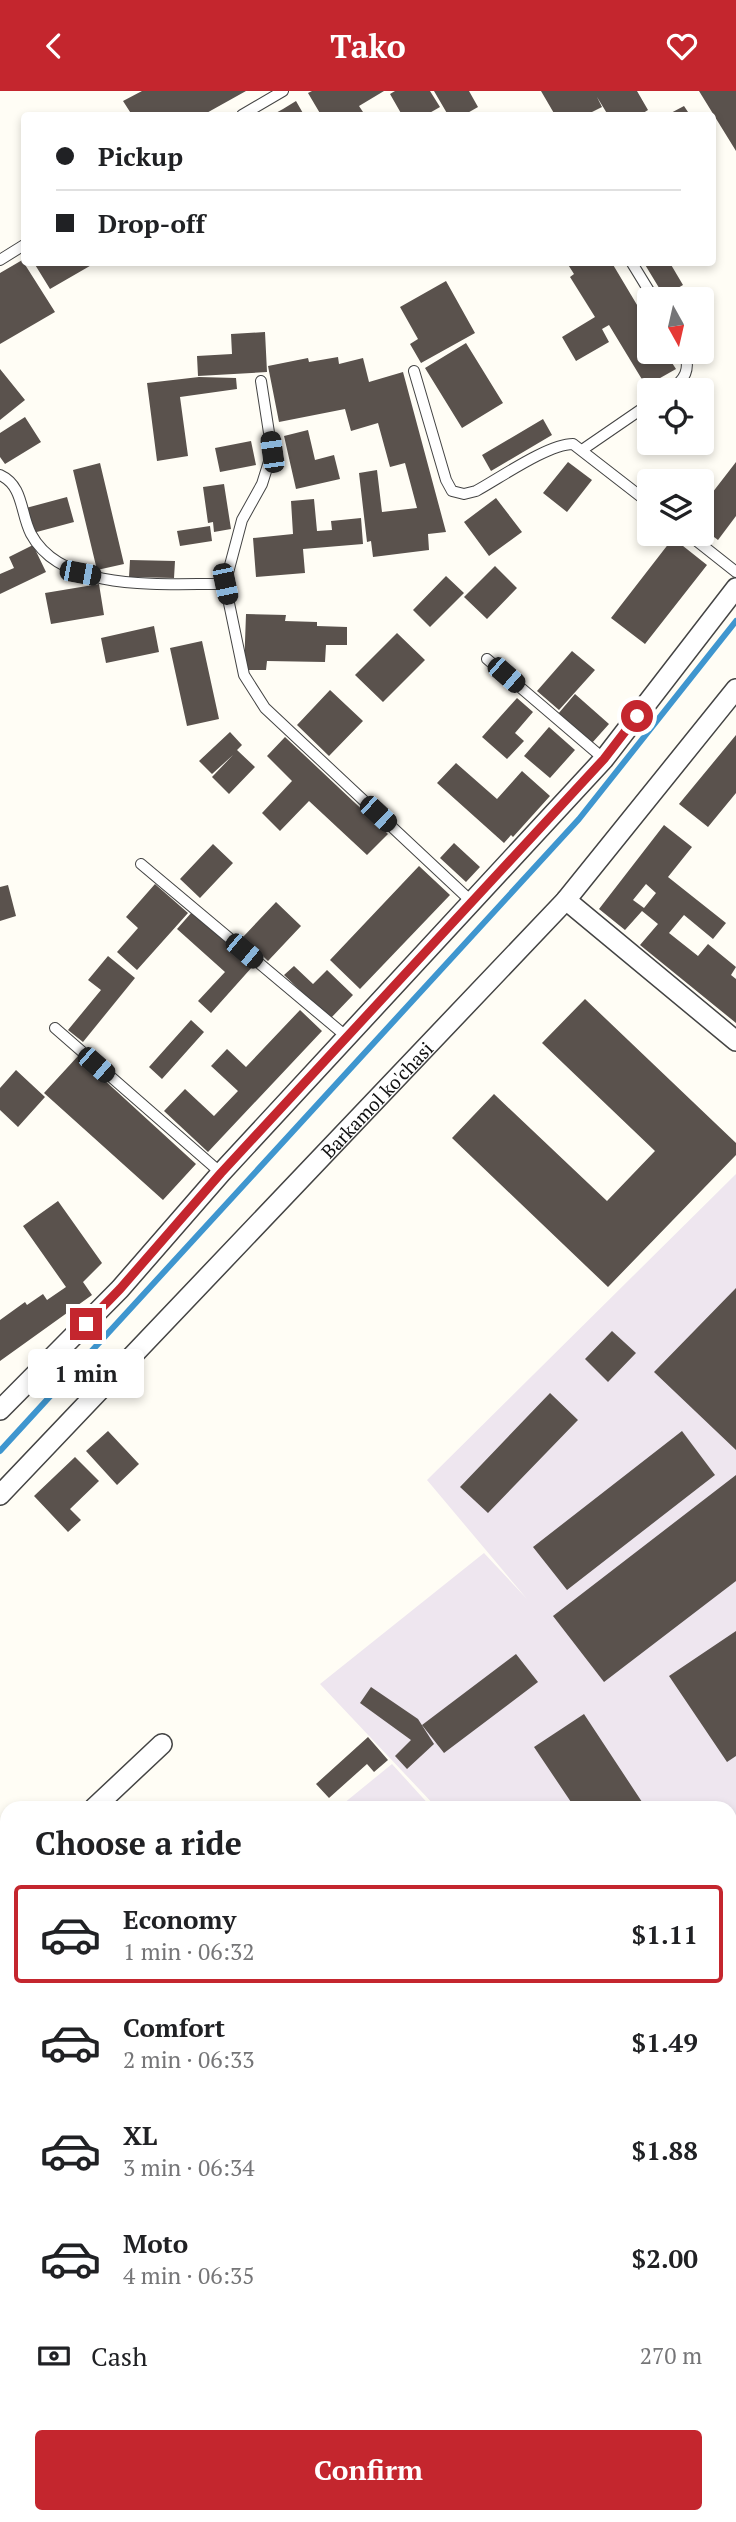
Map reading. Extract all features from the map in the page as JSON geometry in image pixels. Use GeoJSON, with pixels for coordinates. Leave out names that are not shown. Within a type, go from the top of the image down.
{"type":"FeatureCollection","features":[{"type":"Feature","properties":{"kind":"street"},"geometry":{"type":"LineString","coordinates":[[0,1410],[120,1289],[221,1173],[604,759],[736,588]]}},
{"type":"Feature","properties":{"kind":"street","name":"Barkamol ko'chasi"},"geometry":{"type":"LineString","coordinates":[[0,1495],[566,900],[735,692]]}},
{"type":"Feature","properties":{"kind":"street"},"geometry":{"type":"LineString","coordinates":[[566,900],[736,1041]]}},
{"type":"Feature","properties":{"kind":"street"},"geometry":{"type":"LineString","coordinates":[[101,1801],[162,1744]]}},
{"type":"Feature","properties":{"kind":"lane"},"geometry":{"type":"LineString","coordinates":[[247,112],[283,91]]}},
{"type":"Feature","properties":{"kind":"lane"},"geometry":{"type":"LineString","coordinates":[[0,260],[21,248]]}},
{"type":"Feature","properties":{"kind":"lane"},"geometry":{"type":"LineString","coordinates":[[634,266],[647,287]]}},
{"type":"Feature","properties":{"kind":"lane"},"geometry":{"type":"LineString","coordinates":[[414,371],[446,480],[452,491],[464,494],[476,491],[562,444],[573,444],[637,494]]}},
{"type":"Feature","properties":{"kind":"lane"},"geometry":{"type":"LineString","coordinates":[[261,381],[272,452],[262,484],[242,520],[225,584],[244,675],[265,708],[472,902]]}},
{"type":"Feature","properties":{"kind":"lane"},"geometry":{"type":"LineString","coordinates":[[582,450],[637,412]]}},
{"type":"Feature","properties":{"kind":"lane"},"geometry":{"type":"LineString","coordinates":[[0,474],[18,491],[31,535],[50,557],[80,573],[122,582],[225,584]]}},
{"type":"Feature","properties":{"kind":"lane"},"geometry":{"type":"LineString","coordinates":[[703,546],[736,572]]}},
{"type":"Feature","properties":{"kind":"lane"},"geometry":{"type":"LineString","coordinates":[[487,659],[604,759]]}},
{"type":"Feature","properties":{"kind":"lane"},"geometry":{"type":"LineString","coordinates":[[141,864],[347,1037]]}},
{"type":"Feature","properties":{"kind":"lane"},"geometry":{"type":"LineString","coordinates":[[55,1028],[221,1173]]}},
{"type":"Feature","properties":{"kind":"shaded area"},"geometry":{"type":"Polygon","coordinates":[[[736,1174],[736,1801],[430,1801],[320,1684],[484,1553],[527,1599],[427,1480],[736,1174]]]}},
{"type":"Feature","properties":{"kind":"shaded area"},"geometry":{"type":"Polygon","coordinates":[[[392,1764],[426,1801],[347,1801],[392,1764]]]}},
{"type":"Feature","properties":{"kind":"building"},"geometry":{"type":"Polygon","coordinates":[[[142,91],[246,91],[208,112],[130,112],[123,101],[142,91]]]}},
{"type":"Feature","properties":{"kind":"building"},"geometry":{"type":"Polygon","coordinates":[[[384,91],[359,106],[363,112],[319,112],[308,93],[384,91]]]}},
{"type":"Feature","properties":{"kind":"building"},"geometry":{"type":"Polygon","coordinates":[[[395,91],[430,91],[440,107],[431,112],[400,112],[390,94],[395,91]]]}},
{"type":"Feature","properties":{"kind":"building"},"geometry":{"type":"Polygon","coordinates":[[[434,91],[469,91],[478,107],[469,112],[446,112],[434,91]]]}},
{"type":"Feature","properties":{"kind":"building"},"geometry":{"type":"Polygon","coordinates":[[[541,91],[637,91],[648,110],[606,112],[597,97],[602,107],[592,112],[553,112],[541,91]]]}},
{"type":"Feature","properties":{"kind":"building"},"geometry":{"type":"Polygon","coordinates":[[[699,91],[736,91],[736,151],[716,119],[716,112],[712,112],[699,91]]]}},
{"type":"Feature","properties":{"kind":"building"},"geometry":{"type":"Polygon","coordinates":[[[296,101],[302,112],[278,112],[296,101]]]}},
{"type":"Feature","properties":{"kind":"building"},"geometry":{"type":"Polygon","coordinates":[[[684,106],[688,112],[673,112],[684,106]]]}},
{"type":"Feature","properties":{"kind":"building"},"geometry":{"type":"Polygon","coordinates":[[[21,261],[21,266],[26,266],[55,312],[0,344],[0,273],[21,261]]]}},
{"type":"Feature","properties":{"kind":"building"},"geometry":{"type":"Polygon","coordinates":[[[36,266],[90,266],[50,289],[36,266]]]}},
{"type":"Feature","properties":{"kind":"building"},"geometry":{"type":"Polygon","coordinates":[[[569,266],[614,266],[637,305],[637,364],[673,364],[676,369],[660,378],[641,378],[609,325],[602,329],[609,342],[576,361],[562,337],[595,317],[570,277],[574,274],[569,266]]]}},
{"type":"Feature","properties":{"kind":"building"},"geometry":{"type":"Polygon","coordinates":[[[646,266],[672,266],[683,285],[659,287],[646,266]]]}},
{"type":"Feature","properties":{"kind":"building"},"geometry":{"type":"Polygon","coordinates":[[[446,281],[475,333],[421,363],[410,344],[418,339],[400,307],[446,281]]]}},
{"type":"Feature","properties":{"kind":"building"},"geometry":{"type":"Polygon","coordinates":[[[265,332],[267,372],[198,376],[197,356],[232,354],[231,334],[265,332]]]}},
{"type":"Feature","properties":{"kind":"building"},"geometry":{"type":"Polygon","coordinates":[[[466,343],[503,403],[462,428],[425,368],[466,343]]]}},
{"type":"Feature","properties":{"kind":"building"},"geometry":{"type":"Polygon","coordinates":[[[338,357],[339,364],[363,358],[369,382],[403,372],[446,532],[428,534],[429,550],[373,557],[371,541],[367,542],[359,473],[377,470],[382,512],[417,508],[405,463],[390,467],[378,423],[351,431],[345,409],[279,422],[268,366],[308,358],[309,362],[338,357]]]}},
{"type":"Feature","properties":{"kind":"building"},"geometry":{"type":"Polygon","coordinates":[[[0,369],[25,400],[0,420],[0,369]]]}},
{"type":"Feature","properties":{"kind":"building"},"geometry":{"type":"Polygon","coordinates":[[[199,377],[236,378],[237,389],[180,397],[188,456],[157,461],[147,383],[199,377]]]}},
{"type":"Feature","properties":{"kind":"building"},"geometry":{"type":"Polygon","coordinates":[[[25,417],[41,442],[5,464],[0,457],[0,433],[25,417]]]}},
{"type":"Feature","properties":{"kind":"building"},"geometry":{"type":"Polygon","coordinates":[[[543,419],[552,435],[491,471],[482,455],[543,419]]]}},
{"type":"Feature","properties":{"kind":"building"},"geometry":{"type":"Polygon","coordinates":[[[308,430],[315,460],[334,455],[340,479],[296,489],[284,436],[308,430]]]}},
{"type":"Feature","properties":{"kind":"building"},"geometry":{"type":"Polygon","coordinates":[[[251,441],[256,465],[220,472],[215,448],[251,441]]]}},
{"type":"Feature","properties":{"kind":"building"},"geometry":{"type":"Polygon","coordinates":[[[568,462],[592,480],[567,512],[543,493],[568,462]]]}},
{"type":"Feature","properties":{"kind":"building"},"geometry":{"type":"Polygon","coordinates":[[[736,462],[736,516],[718,540],[714,537],[714,490],[736,462]]]}},
{"type":"Feature","properties":{"kind":"building"},"geometry":{"type":"Polygon","coordinates":[[[100,463],[124,564],[97,570],[73,470],[100,463]]]}},
{"type":"Feature","properties":{"kind":"building"},"geometry":{"type":"Polygon","coordinates":[[[224,484],[231,529],[214,532],[213,522],[208,523],[203,487],[224,484]]]}},
{"type":"Feature","properties":{"kind":"building"},"geometry":{"type":"Polygon","coordinates":[[[67,497],[74,522],[33,533],[26,508],[67,497]]]}},
{"type":"Feature","properties":{"kind":"building"},"geometry":{"type":"Polygon","coordinates":[[[496,498],[522,532],[489,556],[464,522],[496,498]]]}},
{"type":"Feature","properties":{"kind":"building"},"geometry":{"type":"Polygon","coordinates":[[[314,499],[317,531],[332,530],[331,521],[361,518],[363,544],[303,549],[305,573],[256,577],[253,538],[293,534],[291,501],[314,499]]]}},
{"type":"Feature","properties":{"kind":"building"},"geometry":{"type":"Polygon","coordinates":[[[210,526],[212,541],[180,546],[177,531],[210,526]]]}},
{"type":"Feature","properties":{"kind":"building"},"geometry":{"type":"Polygon","coordinates":[[[33,545],[46,572],[0,594],[0,574],[14,568],[9,557],[33,545]]]}},
{"type":"Feature","properties":{"kind":"building"},"geometry":{"type":"Polygon","coordinates":[[[667,546],[683,546],[707,565],[645,644],[611,618],[667,546]]]}},
{"type":"Feature","properties":{"kind":"building"},"geometry":{"type":"Polygon","coordinates":[[[130,560],[175,561],[174,578],[129,577],[130,560]]]}},
{"type":"Feature","properties":{"kind":"building"},"geometry":{"type":"Polygon","coordinates":[[[495,566],[517,588],[487,619],[464,597],[495,566]]]}},
{"type":"Feature","properties":{"kind":"building"},"geometry":{"type":"Polygon","coordinates":[[[446,576],[464,593],[430,627],[413,610],[446,576]]]}},
{"type":"Feature","properties":{"kind":"building"},"geometry":{"type":"Polygon","coordinates":[[[99,584],[104,615],[51,624],[45,593],[99,584]]]}},
{"type":"Feature","properties":{"kind":"building"},"geometry":{"type":"Polygon","coordinates":[[[246,614],[286,615],[285,621],[347,627],[347,645],[326,645],[325,662],[267,661],[266,670],[244,670],[246,614]]]}},
{"type":"Feature","properties":{"kind":"building"},"geometry":{"type":"Polygon","coordinates":[[[154,626],[159,652],[106,663],[101,638],[154,626]]]}},
{"type":"Feature","properties":{"kind":"building"},"geometry":{"type":"Polygon","coordinates":[[[397,633],[425,660],[383,702],[355,675],[397,633]]]}},
{"type":"Feature","properties":{"kind":"building"},"geometry":{"type":"Polygon","coordinates":[[[202,641],[219,719],[187,726],[170,648],[202,641]]]}},
{"type":"Feature","properties":{"kind":"building"},"geometry":{"type":"Polygon","coordinates":[[[572,651],[595,670],[559,710],[537,691],[572,651]]]}},
{"type":"Feature","properties":{"kind":"building"},"geometry":{"type":"Polygon","coordinates":[[[330,690],[363,721],[329,756],[297,725],[330,690]]]}},
{"type":"Feature","properties":{"kind":"building"},"geometry":{"type":"Polygon","coordinates":[[[575,694],[609,724],[592,743],[558,714],[575,694]]]}},
{"type":"Feature","properties":{"kind":"building"},"geometry":{"type":"Polygon","coordinates":[[[517,698],[533,712],[515,733],[524,741],[507,759],[482,737],[517,698]]]}},
{"type":"Feature","properties":{"kind":"building"},"geometry":{"type":"Polygon","coordinates":[[[549,727],[575,750],[550,778],[524,756],[549,727]]]}},
{"type":"Feature","properties":{"kind":"building"},"geometry":{"type":"Polygon","coordinates":[[[230,732],[242,745],[237,750],[255,767],[229,794],[212,777],[233,755],[212,774],[199,761],[230,732]]]}},
{"type":"Feature","properties":{"kind":"building"},"geometry":{"type":"Polygon","coordinates":[[[736,735],[736,793],[708,827],[679,804],[736,735]]]}},
{"type":"Feature","properties":{"kind":"building"},"geometry":{"type":"Polygon","coordinates":[[[285,737],[388,834],[367,855],[309,801],[280,831],[262,813],[292,781],[267,756],[285,737]]]}},
{"type":"Feature","properties":{"kind":"building"},"geometry":{"type":"Polygon","coordinates":[[[456,763],[497,799],[522,771],[550,796],[513,837],[511,835],[504,843],[437,783],[456,763]]]}},
{"type":"Feature","properties":{"kind":"building"},"geometry":{"type":"Polygon","coordinates":[[[664,825],[692,847],[668,877],[726,923],[713,939],[684,915],[669,933],[698,956],[708,944],[736,967],[731,975],[736,979],[736,1023],[640,945],[658,924],[642,911],[625,930],[599,909],[664,825]],[[646,884],[633,900],[644,908],[656,893],[646,884]]]}},
{"type":"Feature","properties":{"kind":"building"},"geometry":{"type":"Polygon","coordinates":[[[454,843],[480,867],[466,882],[440,858],[454,843]]]}},
{"type":"Feature","properties":{"kind":"building"},"geometry":{"type":"Polygon","coordinates":[[[213,844],[233,863],[200,898],[180,879],[213,844]]]}},
{"type":"Feature","properties":{"kind":"building"},"geometry":{"type":"Polygon","coordinates":[[[419,866],[450,895],[360,989],[330,960],[419,866]]]}},
{"type":"Feature","properties":{"kind":"building"},"geometry":{"type":"Polygon","coordinates":[[[155,884],[188,913],[137,970],[117,952],[138,928],[126,917],[155,884]]]}},
{"type":"Feature","properties":{"kind":"building"},"geometry":{"type":"Polygon","coordinates":[[[8,885],[16,916],[0,921],[0,887],[8,885]]]}},
{"type":"Feature","properties":{"kind":"building"},"geometry":{"type":"Polygon","coordinates":[[[276,902],[301,926],[268,961],[243,937],[276,902]]]}},
{"type":"Feature","properties":{"kind":"building"},"geometry":{"type":"Polygon","coordinates":[[[192,912],[253,966],[211,1013],[198,1001],[225,972],[177,929],[192,912]]]}},
{"type":"Feature","properties":{"kind":"building"},"geometry":{"type":"Polygon","coordinates":[[[108,956],[135,978],[83,1042],[68,1030],[101,990],[88,980],[108,956]]]}},
{"type":"Feature","properties":{"kind":"building"},"geometry":{"type":"Polygon","coordinates":[[[294,966],[313,984],[327,970],[353,995],[330,1019],[284,975],[294,966]]]}},
{"type":"Feature","properties":{"kind":"building"},"geometry":{"type":"Polygon","coordinates":[[[585,999],[736,1143],[736,1155],[608,1287],[452,1138],[494,1094],[607,1201],[655,1151],[542,1043],[585,999]]]}},
{"type":"Feature","properties":{"kind":"building"},"geometry":{"type":"Polygon","coordinates":[[[300,1010],[322,1031],[208,1152],[164,1111],[185,1089],[214,1116],[238,1091],[211,1066],[227,1049],[246,1067],[300,1010]]]}},
{"type":"Feature","properties":{"kind":"building"},"geometry":{"type":"Polygon","coordinates":[[[191,1020],[204,1032],[162,1079],[149,1067],[191,1020]]]}},
{"type":"Feature","properties":{"kind":"building"},"geometry":{"type":"Polygon","coordinates":[[[78,1056],[196,1164],[163,1200],[44,1093],[78,1056]]]}},
{"type":"Feature","properties":{"kind":"building"},"geometry":{"type":"Polygon","coordinates":[[[16,1070],[45,1097],[18,1127],[0,1110],[0,1088],[16,1070]]]}},
{"type":"Feature","properties":{"kind":"building"},"geometry":{"type":"Polygon","coordinates":[[[58,1201],[102,1263],[83,1282],[92,1295],[0,1361],[0,1320],[25,1302],[27,1305],[43,1294],[47,1300],[66,1287],[23,1226],[58,1201]]]}},
{"type":"Feature","properties":{"kind":"building"},"geometry":{"type":"Polygon","coordinates":[[[736,1288],[736,1450],[654,1372],[736,1288]]]}},
{"type":"Feature","properties":{"kind":"building"},"geometry":{"type":"Polygon","coordinates":[[[612,1331],[636,1353],[608,1382],[585,1359],[612,1331]]]}},
{"type":"Feature","properties":{"kind":"building"},"geometry":{"type":"Polygon","coordinates":[[[550,1393],[578,1420],[488,1513],[460,1487],[550,1393]]]}},
{"type":"Feature","properties":{"kind":"building"},"geometry":{"type":"Polygon","coordinates":[[[108,1431],[139,1464],[117,1485],[86,1451],[108,1431]]]}},
{"type":"Feature","properties":{"kind":"building"},"geometry":{"type":"Polygon","coordinates":[[[682,1431],[715,1475],[567,1590],[533,1547],[682,1431]]]}},
{"type":"Feature","properties":{"kind":"building"},"geometry":{"type":"Polygon","coordinates":[[[75,1457],[99,1481],[70,1509],[81,1520],[68,1532],[34,1496],[75,1457]]]}},
{"type":"Feature","properties":{"kind":"building"},"geometry":{"type":"Polygon","coordinates":[[[736,1475],[736,1581],[604,1682],[553,1616],[736,1475]]]}},
{"type":"Feature","properties":{"kind":"building"},"geometry":{"type":"Polygon","coordinates":[[[736,1631],[736,1756],[727,1762],[669,1676],[736,1631]]]}},
{"type":"Feature","properties":{"kind":"building"},"geometry":{"type":"Polygon","coordinates":[[[516,1654],[538,1682],[444,1753],[422,1725],[516,1654]]]}},
{"type":"Feature","properties":{"kind":"building"},"geometry":{"type":"Polygon","coordinates":[[[371,1687],[418,1719],[434,1744],[407,1769],[395,1756],[411,1740],[360,1703],[371,1687]]]}},
{"type":"Feature","properties":{"kind":"building"},"geometry":{"type":"Polygon","coordinates":[[[584,1714],[641,1801],[570,1801],[534,1747],[584,1714]]]}},
{"type":"Feature","properties":{"kind":"building"},"geometry":{"type":"Polygon","coordinates":[[[368,1737],[388,1760],[374,1772],[367,1764],[329,1798],[316,1784],[368,1737]]]}},
{"type":"Feature","properties":{"kind":"waterway"},"geometry":{"type":"LineString","coordinates":[[0,1451],[579,819],[736,621]]}},
{"type":"Feature","properties":{"kind":"route"},"geometry":{"type":"LineString","coordinates":[[86,1324],[221,1173],[604,759],[637,716]]}}]}
